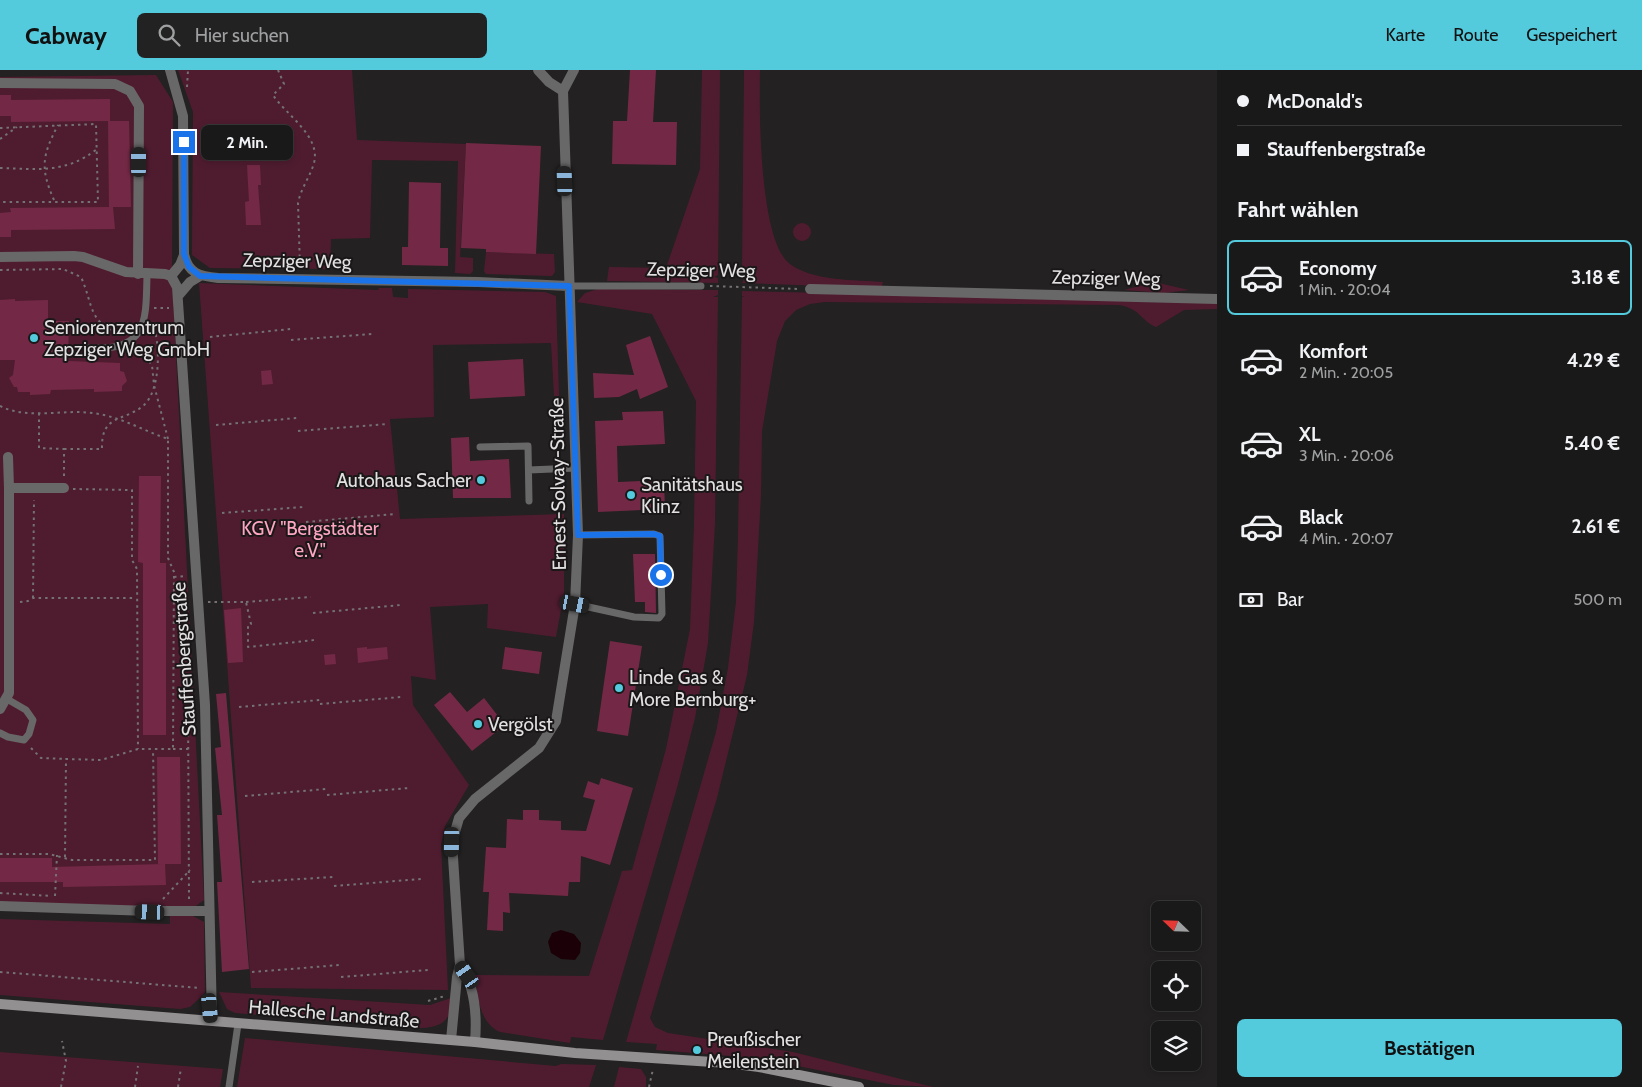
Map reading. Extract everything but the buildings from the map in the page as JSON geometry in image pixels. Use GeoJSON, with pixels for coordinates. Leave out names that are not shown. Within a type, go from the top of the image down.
{"type":"FeatureCollection","features":[{"type":"Feature","properties":{"kind":"main road","name":"Hallesche Landstraße"},"geometry":{"type":"LineString","coordinates":[[0,1004],[475,1042],[575,1053],[656,1057]]}},
{"type":"Feature","properties":{"kind":"main road"},"geometry":{"type":"LineString","coordinates":[[656,1057],[758,1067],[859,1087]]}},
{"type":"Feature","properties":{"kind":"street"},"geometry":{"type":"LineString","coordinates":[[170,70],[183,116],[184,255],[189,267],[200,276],[190,282],[178,296]]}},
{"type":"Feature","properties":{"kind":"street"},"geometry":{"type":"LineString","coordinates":[[538,70],[549,82],[563,91],[574,70]]}},
{"type":"Feature","properties":{"kind":"street"},"geometry":{"type":"LineString","coordinates":[[0,83],[115,84],[130,90],[139,106],[142,274]]}},
{"type":"Feature","properties":{"kind":"street","name":"Ernest-Solvay-Straße"},"geometry":{"type":"LineString","coordinates":[[451,1040],[457,977],[460,966],[452,858],[454,830],[465,808],[538,748],[553,730],[560,707],[575,604],[578,535],[563,91]]}},
{"type":"Feature","properties":{"kind":"street"},"geometry":{"type":"LineString","coordinates":[[0,258],[13,256],[83,257],[117,270],[173,279],[184,255]]}},
{"type":"Feature","properties":{"kind":"street","name":"Zepziger Weg"},"geometry":{"type":"LineString","coordinates":[[200,276],[569,286]]}},
{"type":"Feature","properties":{"kind":"street","name":"Stauffenbergstraße"},"geometry":{"type":"LineString","coordinates":[[173,279],[179,307],[205,705],[212,1021]]}},
{"type":"Feature","properties":{"kind":"street","name":"Zepziger Weg"},"geometry":{"type":"LineString","coordinates":[[810,289],[1217,298]]}},
{"type":"Feature","properties":{"kind":"street"},"geometry":{"type":"LineString","coordinates":[[0,709],[9,693],[8,457]]}},
{"type":"Feature","properties":{"kind":"street"},"geometry":{"type":"LineString","coordinates":[[9,488],[64,488]]}},
{"type":"Feature","properties":{"kind":"street"},"geometry":{"type":"LineString","coordinates":[[0,906],[209,911]]}},
{"type":"Feature","properties":{"kind":"street","name":"Ernest-Solvay-Straße"},"geometry":{"type":"LineString","coordinates":[[460,966],[467,975],[477,1016],[475,1042]]}},
{"type":"Feature","properties":{"kind":"lane"},"geometry":{"type":"LineString","coordinates":[[89,348],[111,349],[131,339],[143,328],[146,309],[142,274]]}},
{"type":"Feature","properties":{"kind":"lane","name":"Zepziger Weg"},"geometry":{"type":"LineString","coordinates":[[569,286],[702,286]]}},
{"type":"Feature","properties":{"kind":"lane"},"geometry":{"type":"LineString","coordinates":[[480,447],[528,446],[529,501]]}},
{"type":"Feature","properties":{"kind":"lane"},"geometry":{"type":"LineString","coordinates":[[528,470],[576,468]]}},
{"type":"Feature","properties":{"kind":"lane"},"geometry":{"type":"LineString","coordinates":[[575,604],[634,617],[659,618],[662,614],[660,536],[654,534],[578,535]]}},
{"type":"Feature","properties":{"kind":"lane"},"geometry":{"type":"LineString","coordinates":[[0,733],[8,737],[24,740],[29,734],[33,720],[26,710],[6,699]]}},
{"type":"Feature","properties":{"kind":"lane"},"geometry":{"type":"LineString","coordinates":[[229,1087],[238,1024]]}},
{"type":"Feature","properties":{"kind":"path"},"geometry":{"type":"LineString","coordinates":[[278,70],[284,84],[272,95],[282,109],[312,140],[316,148],[314,165],[300,192],[298,203],[300,278]]}},
{"type":"Feature","properties":{"kind":"path"},"geometry":{"type":"LineString","coordinates":[[0,128],[96,124],[98,202],[0,202]]}},
{"type":"Feature","properties":{"kind":"path"},"geometry":{"type":"LineString","coordinates":[[54,201],[43,169],[49,143],[58,125]]}},
{"type":"Feature","properties":{"kind":"path"},"geometry":{"type":"LineString","coordinates":[[0,138],[17,127]]}},
{"type":"Feature","properties":{"kind":"path"},"geometry":{"type":"LineString","coordinates":[[0,168],[43,169],[68,166],[85,158],[97,149]]}},
{"type":"Feature","properties":{"kind":"path"},"geometry":{"type":"LineString","coordinates":[[0,270],[64,269],[81,277],[88,292],[91,310],[101,326],[131,339],[152,365],[154,385],[168,439],[168,558],[174,572],[173,749]]}},
{"type":"Feature","properties":{"kind":"path","name":"Zepziger Weg"},"geometry":{"type":"LineString","coordinates":[[702,286],[810,289]]}},
{"type":"Feature","properties":{"kind":"path"},"geometry":{"type":"LineString","coordinates":[[39,413],[39,448],[102,448],[105,428],[117,417],[143,406],[152,394],[157,368],[157,333],[146,309],[179,307]]}},
{"type":"Feature","properties":{"kind":"path"},"geometry":{"type":"LineString","coordinates":[[210,337],[290,329]]}},
{"type":"Feature","properties":{"kind":"path"},"geometry":{"type":"LineString","coordinates":[[291,340],[372,334]]}},
{"type":"Feature","properties":{"kind":"path"},"geometry":{"type":"LineString","coordinates":[[0,406],[9,410],[39,413],[90,412],[117,417],[145,431],[168,439]]}},
{"type":"Feature","properties":{"kind":"path"},"geometry":{"type":"LineString","coordinates":[[216,425],[298,418]]}},
{"type":"Feature","properties":{"kind":"path"},"geometry":{"type":"LineString","coordinates":[[298,431],[387,424]]}},
{"type":"Feature","properties":{"kind":"path"},"geometry":{"type":"LineString","coordinates":[[64,449],[64,488],[132,490],[132,560],[137,569],[138,750]]}},
{"type":"Feature","properties":{"kind":"path"},"geometry":{"type":"LineString","coordinates":[[33,598],[34,488]]}},
{"type":"Feature","properties":{"kind":"path"},"geometry":{"type":"LineString","coordinates":[[222,514],[304,507]]}},
{"type":"Feature","properties":{"kind":"path"},"geometry":{"type":"LineString","coordinates":[[306,522],[395,514]]}},
{"type":"Feature","properties":{"kind":"path"},"geometry":{"type":"LineString","coordinates":[[198,602],[246,602],[311,597]]}},
{"type":"Feature","properties":{"kind":"path"},"geometry":{"type":"LineString","coordinates":[[8,598],[28,601],[33,598],[136,598]]}},
{"type":"Feature","properties":{"kind":"path"},"geometry":{"type":"LineString","coordinates":[[246,602],[251,624],[248,625],[248,646],[315,640]]}},
{"type":"Feature","properties":{"kind":"path"},"geometry":{"type":"LineString","coordinates":[[313,613],[401,605]]}},
{"type":"Feature","properties":{"kind":"path"},"geometry":{"type":"LineString","coordinates":[[173,623],[200,621]]}},
{"type":"Feature","properties":{"kind":"path"},"geometry":{"type":"LineString","coordinates":[[320,704],[401,697]]}},
{"type":"Feature","properties":{"kind":"path"},"geometry":{"type":"LineString","coordinates":[[239,707],[320,700]]}},
{"type":"Feature","properties":{"kind":"path"},"geometry":{"type":"LineString","coordinates":[[189,912],[188,706],[205,705]]}},
{"type":"Feature","properties":{"kind":"path"},"geometry":{"type":"LineString","coordinates":[[24,740],[40,758],[101,760],[138,750],[188,750]]}},
{"type":"Feature","properties":{"kind":"path"},"geometry":{"type":"LineString","coordinates":[[0,854],[56,855],[72,860],[154,860],[153,750]]}},
{"type":"Feature","properties":{"kind":"path"},"geometry":{"type":"LineString","coordinates":[[65,857],[66,759]]}},
{"type":"Feature","properties":{"kind":"path"},"geometry":{"type":"LineString","coordinates":[[327,794],[409,788]]}},
{"type":"Feature","properties":{"kind":"path"},"geometry":{"type":"LineString","coordinates":[[245,796],[326,789]]}},
{"type":"Feature","properties":{"kind":"path"},"geometry":{"type":"LineString","coordinates":[[0,893],[55,896],[56,855]]}},
{"type":"Feature","properties":{"kind":"path"},"geometry":{"type":"LineString","coordinates":[[171,899],[162,900],[190,870]]}},
{"type":"Feature","properties":{"kind":"path"},"geometry":{"type":"LineString","coordinates":[[252,882],[333,877]]}},
{"type":"Feature","properties":{"kind":"path"},"geometry":{"type":"LineString","coordinates":[[334,886],[421,879]]}},
{"type":"Feature","properties":{"kind":"path"},"geometry":{"type":"LineString","coordinates":[[180,899],[189,899]]}},
{"type":"Feature","properties":{"kind":"path"},"geometry":{"type":"LineString","coordinates":[[252,972],[340,965]]}},
{"type":"Feature","properties":{"kind":"path"},"geometry":{"type":"LineString","coordinates":[[341,978],[428,970]]}},
{"type":"Feature","properties":{"kind":"path"},"geometry":{"type":"LineString","coordinates":[[0,972],[210,989]]}},
{"type":"Feature","properties":{"kind":"path"},"geometry":{"type":"LineString","coordinates":[[428,1002],[456,992]]}},
{"type":"Feature","properties":{"kind":"path"},"geometry":{"type":"LineString","coordinates":[[61,1087],[66,1061],[62,1041]]}},
{"type":"Feature","properties":{"kind":"path"},"geometry":{"type":"LineString","coordinates":[[649,1087],[656,1057]]}},
{"type":"Feature","properties":{"kind":"path"},"geometry":{"type":"LineString","coordinates":[[135,1087],[138,1066]]}},
{"type":"Feature","properties":{"kind":"path"},"geometry":{"type":"LineString","coordinates":[[178,1087],[181,1068]]}},
{"type":"Feature","properties":{"kind":"green space"},"geometry":{"type":"Polygon","coordinates":[[[178,70],[352,70],[357,140],[466,144],[460,257],[473,258],[473,271],[470,274],[455,273],[458,161],[372,160],[370,238],[331,239],[330,269],[210,268],[192,255],[193,112],[178,70]]]}},
{"type":"Feature","properties":{"kind":"green space"},"geometry":{"type":"Polygon","coordinates":[[[702,70],[720,70],[718,275],[714,277],[718,278],[718,283],[607,281],[609,267],[666,268],[700,169],[702,70]]]}},
{"type":"Feature","properties":{"kind":"green space"},"geometry":{"type":"Polygon","coordinates":[[[744,70],[760,70],[763,173],[772,230],[780,251],[790,264],[799,270],[835,279],[883,282],[881,288],[742,283],[745,276],[742,275],[744,70]]]}},
{"type":"Feature","properties":{"kind":"green space"},"geometry":{"type":"Polygon","coordinates":[[[156,75],[173,102],[172,279],[204,900],[193,908],[0,903],[0,77],[156,75]]]}},
{"type":"Feature","properties":{"kind":"green space"},"geometry":{"type":"Polygon","coordinates":[[[802,223],[808,226],[811,232],[808,238],[802,241],[796,238],[793,232],[796,226],[802,223]]]}},
{"type":"Feature","properties":{"kind":"green space"},"geometry":{"type":"Polygon","coordinates":[[[486,252],[554,254],[555,272],[552,276],[486,274],[484,271],[486,252]]]}},
{"type":"Feature","properties":{"kind":"green space"},"geometry":{"type":"Polygon","coordinates":[[[1154,282],[1189,290],[1164,293],[1124,290],[1154,282]]]}},
{"type":"Feature","properties":{"kind":"green space","name":"KGV \"Bergstädter e.V.\""},"geometry":{"type":"Polygon","coordinates":[[[199,283],[378,290],[379,288],[392,288],[393,297],[408,298],[408,289],[545,292],[556,296],[559,396],[554,396],[551,343],[433,345],[434,417],[390,419],[400,519],[564,514],[564,593],[556,637],[487,628],[488,604],[430,607],[436,680],[411,676],[413,705],[469,785],[445,826],[441,845],[448,990],[251,988],[199,283]]]}},
{"type":"Feature","properties":{"kind":"green space"},"geometry":{"type":"Polygon","coordinates":[[[598,289],[718,290],[718,295],[713,297],[718,297],[715,524],[708,643],[695,718],[677,788],[603,1040],[571,1037],[570,1043],[500,1032],[493,1028],[484,1016],[478,1000],[474,975],[589,976],[622,871],[632,870],[666,749],[690,629],[694,524],[696,401],[652,314],[577,302],[585,293],[598,289]]]}},
{"type":"Feature","properties":{"kind":"green space"},"geometry":{"type":"Polygon","coordinates":[[[742,291],[1217,302],[1217,309],[1184,310],[1156,327],[1132,309],[1119,305],[825,302],[810,304],[796,310],[785,321],[777,341],[762,431],[761,495],[754,622],[747,675],[717,798],[650,1018],[655,1027],[668,1033],[793,1052],[933,1087],[894,1085],[757,1058],[656,1050],[657,1044],[626,1042],[716,732],[728,668],[736,602],[742,297],[745,296],[742,296],[742,291]]]}},
{"type":"Feature","properties":{"kind":"green space"},"geometry":{"type":"Polygon","coordinates":[[[170,916],[193,916],[204,922],[205,993],[190,1007],[180,1009],[0,995],[0,919],[170,924],[170,916]]]}},
{"type":"Feature","properties":{"kind":"green space"},"geometry":{"type":"Polygon","coordinates":[[[219,992],[430,1005],[454,997],[445,1021],[435,1026],[421,1028],[235,1013],[227,1009],[219,992]]]}},
{"type":"Feature","properties":{"kind":"green space"},"geometry":{"type":"Polygon","coordinates":[[[245,1038],[556,1066],[561,1064],[596,1065],[589,1087],[237,1087],[245,1038]]]}},
{"type":"Feature","properties":{"kind":"green space"},"geometry":{"type":"Polygon","coordinates":[[[0,1052],[223,1069],[220,1087],[0,1087],[0,1052]]]}},
{"type":"Feature","properties":{"kind":"green space"},"geometry":{"type":"Polygon","coordinates":[[[619,1067],[641,1069],[646,1077],[646,1087],[614,1087],[619,1067]]]}},
{"type":"Feature","properties":{"kind":"shaded area"},"geometry":{"type":"Polygon","coordinates":[[[561,930],[574,934],[581,943],[580,953],[575,960],[561,959],[551,953],[548,942],[552,933],[561,930]]]}},
{"type":"Feature","properties":{"kind":"place","name":"Seniorenzentrum Zepziger Weg GmbH"},"geometry":{"type":"Point","coordinates":[34,338]}},
{"type":"Feature","properties":{"kind":"place","name":"Autohaus Sacher"},"geometry":{"type":"Point","coordinates":[481,480]}},
{"type":"Feature","properties":{"kind":"place","name":"Sanitätshaus Klinz"},"geometry":{"type":"Point","coordinates":[631,495]}},
{"type":"Feature","properties":{"kind":"place","name":"Linde Gas & More Bernburg+"},"geometry":{"type":"Point","coordinates":[619,688]}},
{"type":"Feature","properties":{"kind":"place","name":"Vergölst"},"geometry":{"type":"Point","coordinates":[478,724]}},
{"type":"Feature","properties":{"kind":"place","name":"Preußischer Meilenstein"},"geometry":{"type":"Point","coordinates":[697,1050]}},
{"type":"Feature","properties":{"kind":"route"},"geometry":{"type":"LineString","coordinates":[[184,142],[184,254],[186,262],[193,273],[200,276],[218,278],[531,283],[569,286],[578,535],[654,534],[660,536],[661,575]]}}]}
